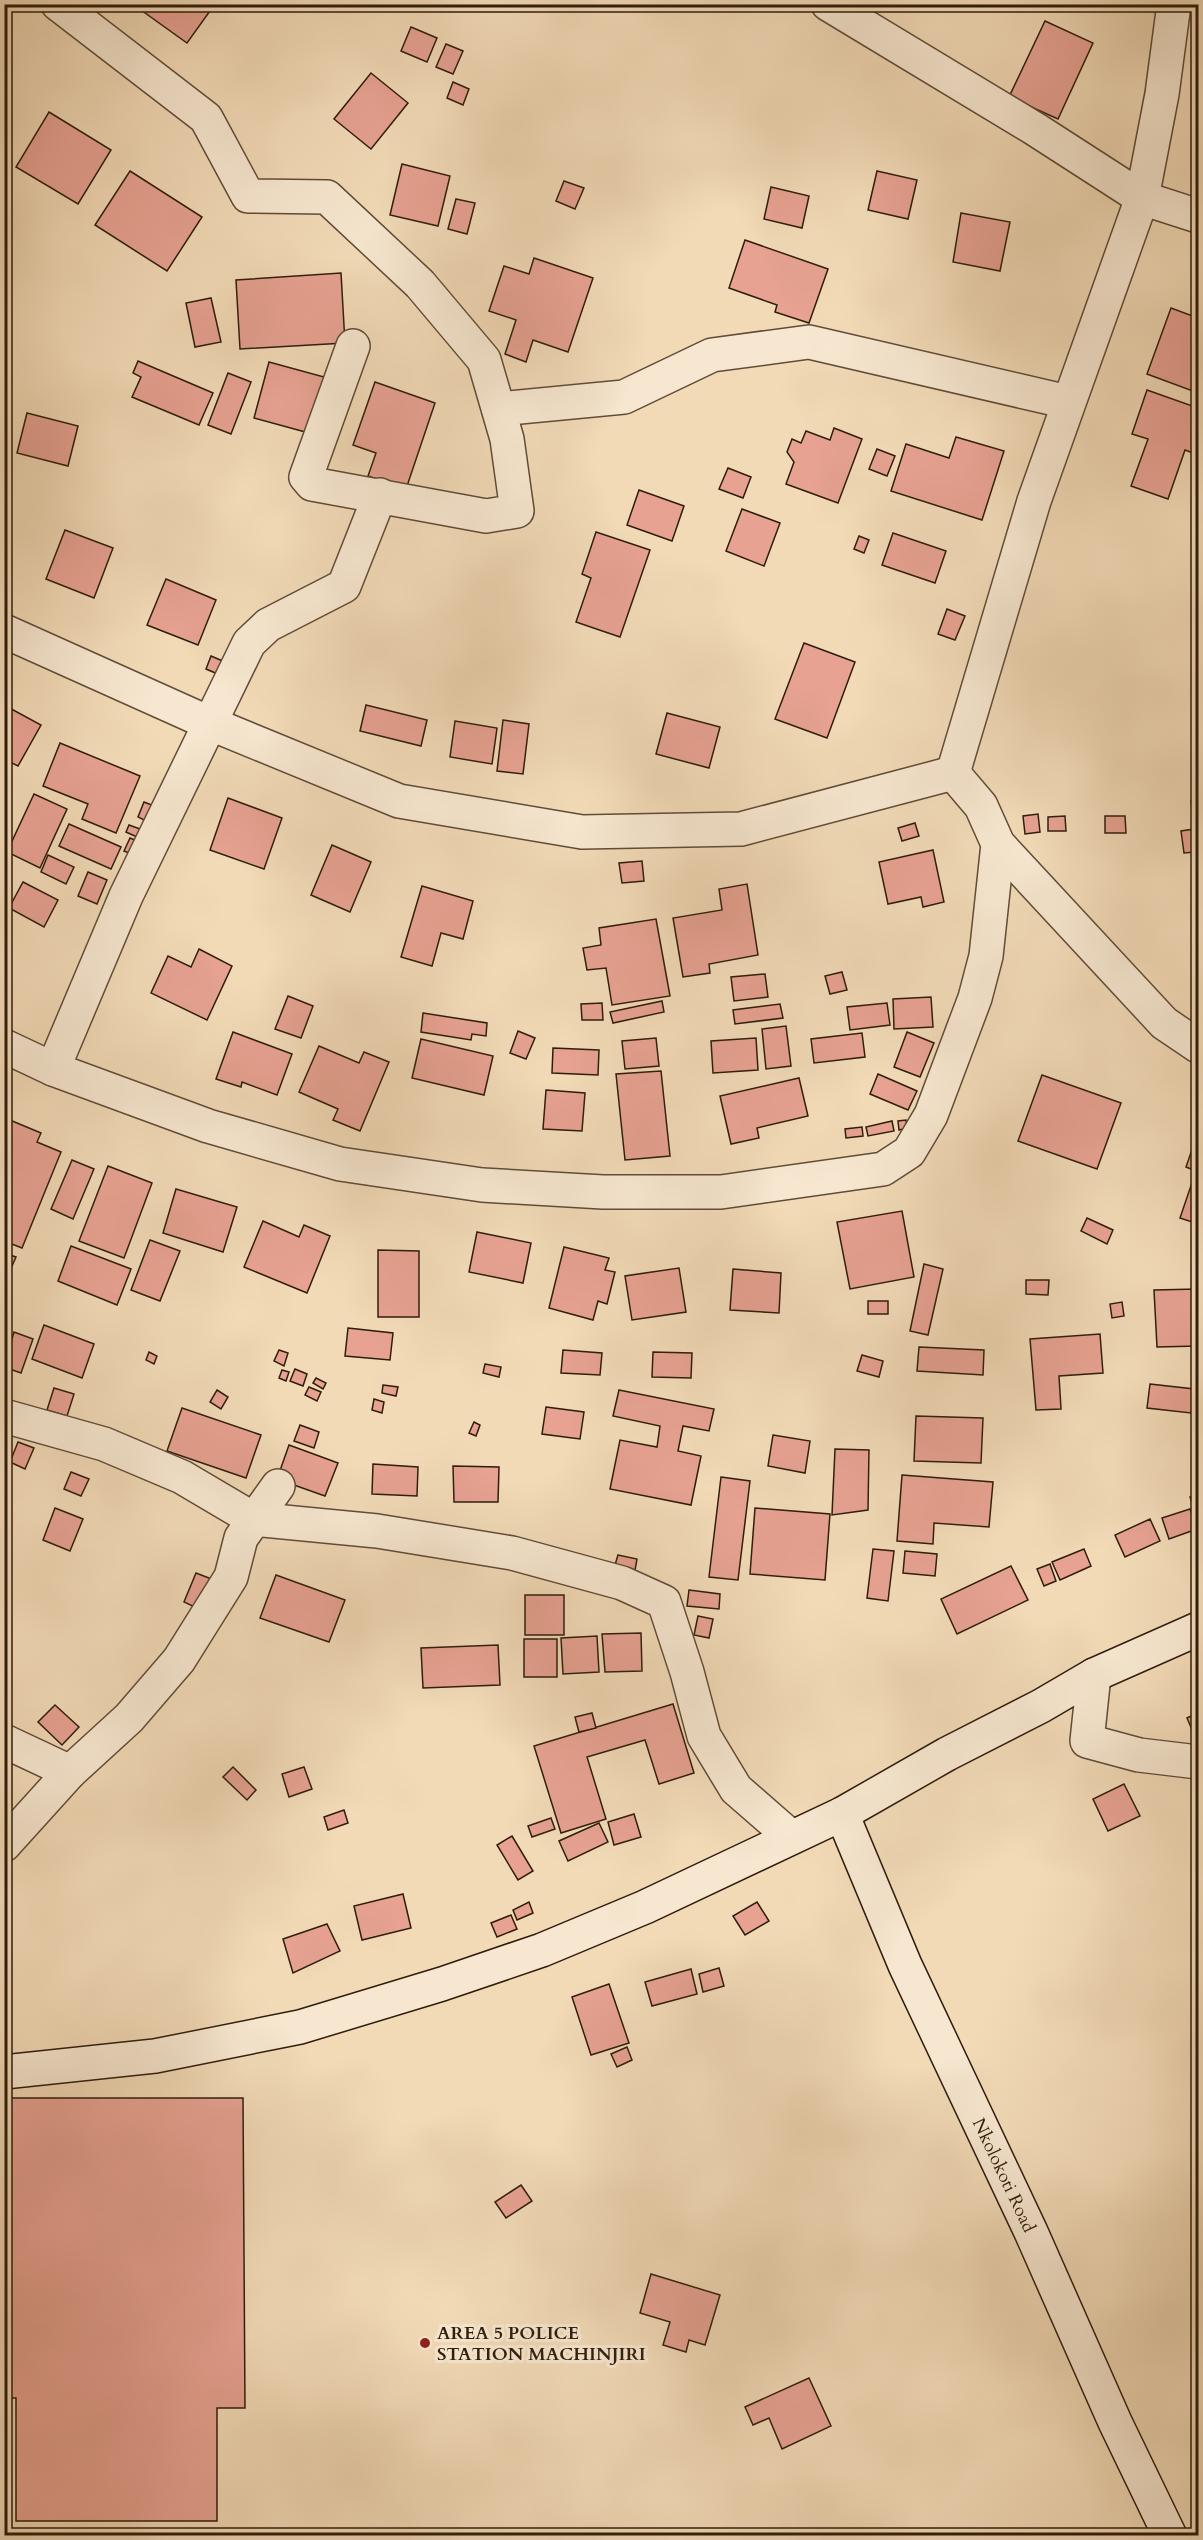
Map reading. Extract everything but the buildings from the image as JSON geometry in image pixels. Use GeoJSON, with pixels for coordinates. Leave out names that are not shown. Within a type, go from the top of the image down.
{"type":"FeatureCollection","features":[{"type":"Feature","properties":{"kind":"street"},"geometry":{"type":"LineString","coordinates":[[58,4],[206,118],[248,196],[327,197],[420,284],[484,360],[507,439],[517,511],[486,516],[312,484],[306,477],[353,346]]}},
{"type":"Feature","properties":{"kind":"street"},"geometry":{"type":"LineString","coordinates":[[828,4],[1035,129],[1142,198],[1198,216]]}},
{"type":"Feature","properties":{"kind":"street"},"geometry":{"type":"LineString","coordinates":[[953,773],[1034,501],[1142,198],[1162,94],[1174,4]]}},
{"type":"Feature","properties":{"kind":"street"},"geometry":{"type":"LineString","coordinates":[[499,409],[624,396],[712,355],[809,342],[1068,402]]}},
{"type":"Feature","properties":{"kind":"street"},"geometry":{"type":"LineString","coordinates":[[53,1069],[126,896],[168,815],[209,723],[249,643],[268,625],[344,586],[380,495]]}},
{"type":"Feature","properties":{"kind":"street"},"geometry":{"type":"LineString","coordinates":[[4,631],[209,723],[399,801],[582,832],[741,830],[953,773]]}},
{"type":"Feature","properties":{"kind":"street"},"geometry":{"type":"LineString","coordinates":[[953,773],[981,806],[998,844],[1164,1023],[1198,1046]]}},
{"type":"Feature","properties":{"kind":"street"},"geometry":{"type":"LineString","coordinates":[[4,1046],[53,1069],[208,1126],[340,1164],[482,1185],[603,1192],[721,1192],[883,1169],[909,1152],[931,1115],[975,998],[986,956],[998,844]]}},
{"type":"Feature","properties":{"kind":"street"},"geometry":{"type":"LineString","coordinates":[[4,1416],[104,1444],[182,1477],[253,1519],[377,1531],[512,1553],[622,1583],[664,1602],[704,1736],[736,1789],[791,1838]]}},
{"type":"Feature","properties":{"kind":"street"},"geometry":{"type":"LineString","coordinates":[[4,1845],[70,1772],[129,1718],[179,1660],[231,1577],[241,1538],[278,1486]]}},
{"type":"Feature","properties":{"kind":"street"},"geometry":{"type":"LineString","coordinates":[[4,2072],[155,2056],[300,2027],[442,1984],[542,1950],[645,1907],[842,1814],[1094,1675],[1198,1629]]}},
{"type":"Feature","properties":{"kind":"street"},"geometry":{"type":"LineString","coordinates":[[1094,1675],[1087,1741],[1139,1755],[1198,1762]]}},
{"type":"Feature","properties":{"kind":"street"},"geometry":{"type":"LineString","coordinates":[[4,1741],[70,1772]]}},
{"type":"Feature","properties":{"kind":"street","name":"Nkolokoti Road"},"geometry":{"type":"LineString","coordinates":[[842,1814],[905,1965],[1031,2232],[1115,2422],[1170,2535]]}},
{"type":"Feature","properties":{"kind":"place","name":"AREA 5 POLICE STATION MACHINJIRI"},"geometry":{"type":"Point","coordinates":[425,2343]}}]}
